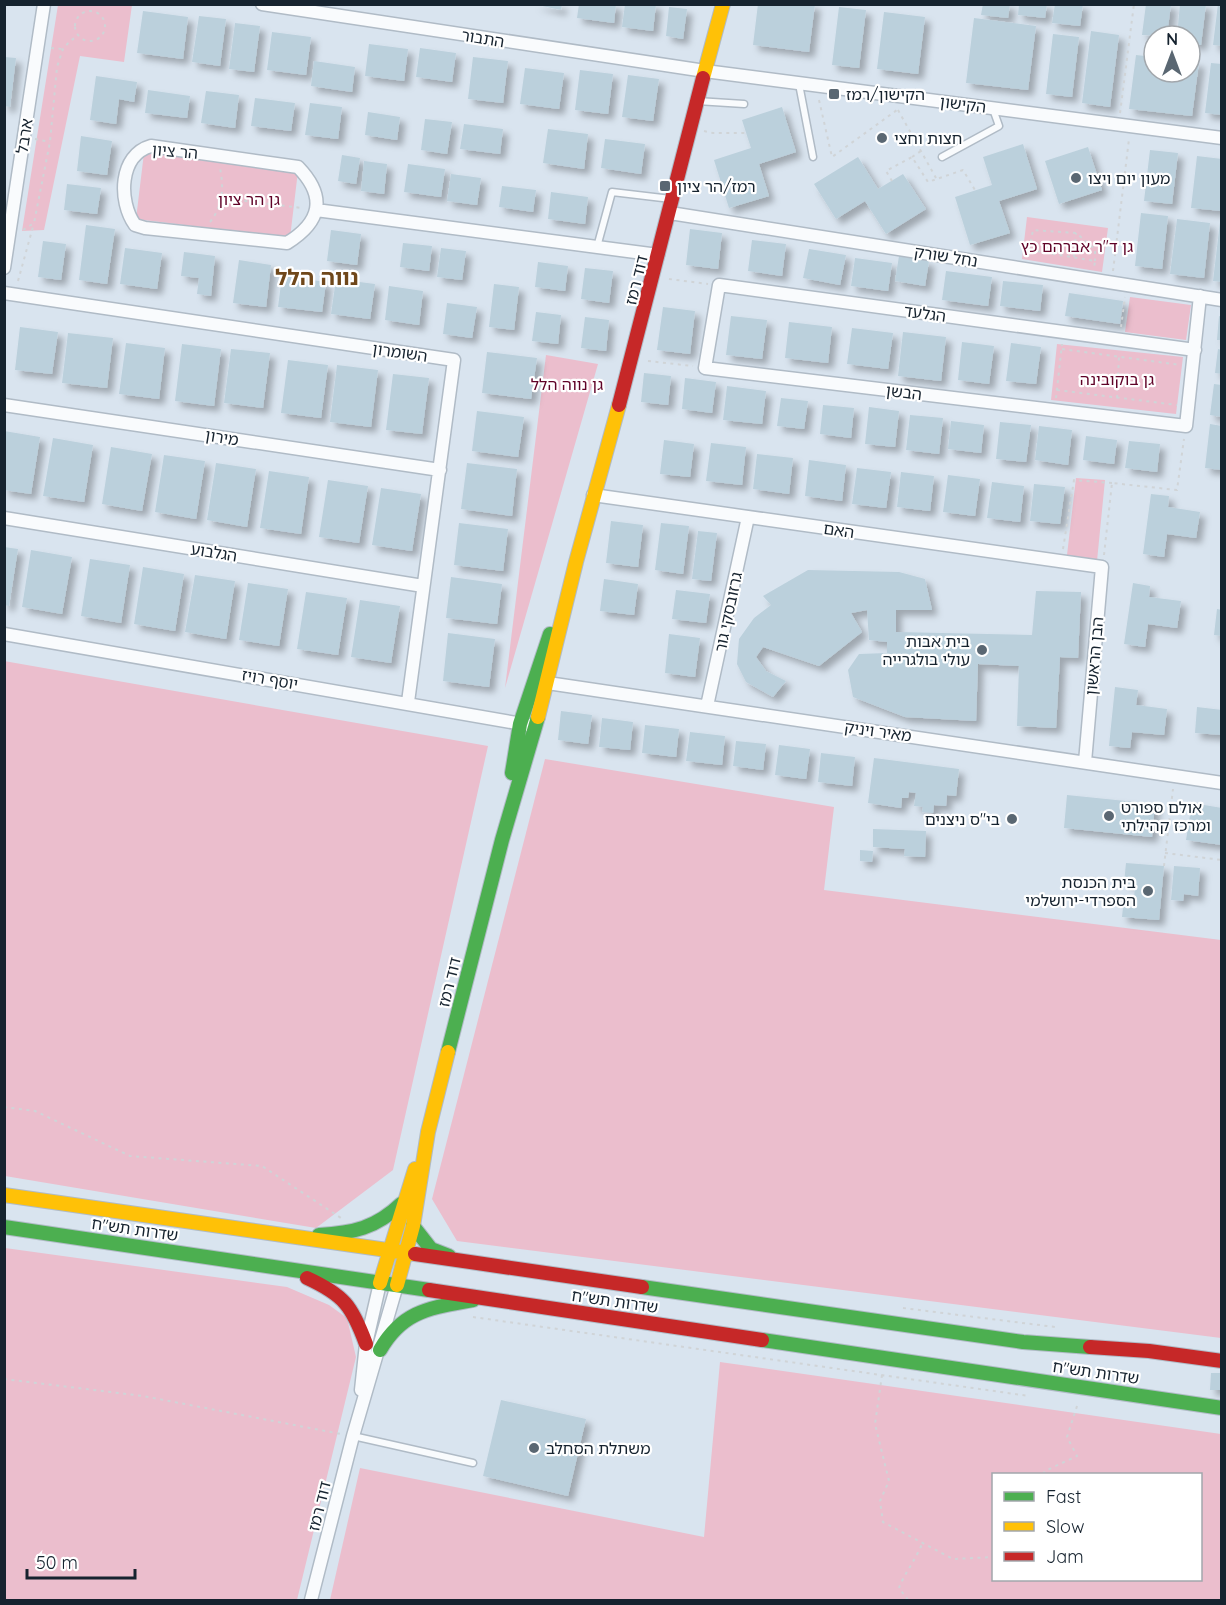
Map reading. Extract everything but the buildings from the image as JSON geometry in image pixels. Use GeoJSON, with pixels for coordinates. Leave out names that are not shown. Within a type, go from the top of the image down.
{"type":"FeatureCollection","features":[{"type":"Feature","properties":{"kind":"main road","name":"דוד רמז"},"geometry":{"type":"LineString","coordinates":[[397,1285],[413,1226],[428,1132],[502,840],[548,683],[593,495],[654,277],[690,127],[723,4]]}},
{"type":"Feature","properties":{"kind":"main road","name":"דוד רמז"},"geometry":{"type":"LineString","coordinates":[[502,840],[520,724],[576,562]]}},
{"type":"Feature","properties":{"kind":"main road","name":"דוד רמז"},"geometry":{"type":"LineString","coordinates":[[380,1283],[403,1201],[428,1132]]}},
{"type":"Feature","properties":{"kind":"main road","name":"שדרות תש\"ח"},"geometry":{"type":"LineString","coordinates":[[4,1196],[1023,1342],[1149,1351],[1221,1361]]}},
{"type":"Feature","properties":{"kind":"main road"},"geometry":{"type":"LineString","coordinates":[[285,1237],[360,1232],[387,1218],[403,1201]]}},
{"type":"Feature","properties":{"kind":"main road"},"geometry":{"type":"LineString","coordinates":[[413,1226],[431,1249],[466,1263]]}},
{"type":"Feature","properties":{"kind":"main road","name":"שדרות תש\"ח"},"geometry":{"type":"LineString","coordinates":[[4,1227],[1221,1408]]}},
{"type":"Feature","properties":{"kind":"main road"},"geometry":{"type":"LineString","coordinates":[[287,1269],[333,1290],[354,1308],[366,1344]]}},
{"type":"Feature","properties":{"kind":"main road"},"geometry":{"type":"LineString","coordinates":[[380,1350],[389,1331],[413,1313],[485,1298]]}},
{"type":"Feature","properties":{"kind":"street","name":"ארבל"},"geometry":{"type":"LineString","coordinates":[[4,267],[44,4]]}},
{"type":"Feature","properties":{"kind":"street","name":"התבור"},"geometry":{"type":"LineString","coordinates":[[262,4],[312,8],[705,71]]}},
{"type":"Feature","properties":{"kind":"street","name":"הקישון"},"geometry":{"type":"LineString","coordinates":[[705,71],[1221,138]]}},
{"type":"Feature","properties":{"kind":"street","name":"הר ציון"},"geometry":{"type":"LineString","coordinates":[[151,146],[298,167],[311,183],[316,210],[312,224],[287,243],[145,228],[135,225],[126,207],[124,195],[128,165],[141,149],[151,146]]}},
{"type":"Feature","properties":{"kind":"street","name":"נחל שורק"},"geometry":{"type":"LineString","coordinates":[[671,206],[1026,269],[1221,300]]}},
{"type":"Feature","properties":{"kind":"street"},"geometry":{"type":"LineString","coordinates":[[316,210],[658,255]]}},
{"type":"Feature","properties":{"kind":"street"},"geometry":{"type":"LineString","coordinates":[[705,368],[719,285]]}},
{"type":"Feature","properties":{"kind":"street","name":"הגלעד"},"geometry":{"type":"LineString","coordinates":[[719,285],[1064,332],[1120,335],[1195,350]]}},
{"type":"Feature","properties":{"kind":"street","name":"השומרון"},"geometry":{"type":"LineString","coordinates":[[10,293],[454,360],[408,702]]}},
{"type":"Feature","properties":{"kind":"street"},"geometry":{"type":"LineString","coordinates":[[1186,426],[1200,296]]}},
{"type":"Feature","properties":{"kind":"street","name":"הבשן"},"geometry":{"type":"LineString","coordinates":[[705,368],[1186,426]]}},
{"type":"Feature","properties":{"kind":"street","name":"מירון"},"geometry":{"type":"LineString","coordinates":[[4,405],[440,470]]}},
{"type":"Feature","properties":{"kind":"street","name":"האם"},"geometry":{"type":"LineString","coordinates":[[593,495],[1102,567]]}},
{"type":"Feature","properties":{"kind":"street","name":"גרזובסקי גור"},"geometry":{"type":"LineString","coordinates":[[708,706],[748,517]]}},
{"type":"Feature","properties":{"kind":"street","name":"הגלבוע"},"geometry":{"type":"LineString","coordinates":[[4,518],[423,586]]}},
{"type":"Feature","properties":{"kind":"street","name":"הבן הראשון"},"geometry":{"type":"LineString","coordinates":[[1085,762],[1102,567]]}},
{"type":"Feature","properties":{"kind":"street","name":"יוסף רויז"},"geometry":{"type":"LineString","coordinates":[[4,634],[408,702],[535,727]]}},
{"type":"Feature","properties":{"kind":"street","name":"מאיר ויניק"},"geometry":{"type":"LineString","coordinates":[[534,681],[1221,783]]}},
{"type":"Feature","properties":{"kind":"street","name":"דוד רמז"},"geometry":{"type":"LineString","coordinates":[[358,1418],[366,1344],[380,1283]]}},
{"type":"Feature","properties":{"kind":"street","name":"דוד רמז"},"geometry":{"type":"LineString","coordinates":[[311,1600],[353,1436],[380,1350],[397,1285]]}},
{"type":"Feature","properties":{"kind":"lane"},"geometry":{"type":"LineString","coordinates":[[798,83],[813,157]]}},
{"type":"Feature","properties":{"kind":"lane"},"geometry":{"type":"LineString","coordinates":[[697,101],[744,104]]}},
{"type":"Feature","properties":{"kind":"lane"},"geometry":{"type":"LineString","coordinates":[[942,157],[999,126],[993,108]]}},
{"type":"Feature","properties":{"kind":"lane"},"geometry":{"type":"LineString","coordinates":[[597,247],[612,192],[671,206]]}},
{"type":"Feature","properties":{"kind":"lane"},"geometry":{"type":"LineString","coordinates":[[353,1436],[473,1463]]}},
{"type":"Feature","properties":{"kind":"path"},"geometry":{"type":"LineString","coordinates":[[91,10],[92,4]]}},
{"type":"Feature","properties":{"kind":"path"},"geometry":{"type":"LineString","coordinates":[[1111,282],[1134,4]]}},
{"type":"Feature","properties":{"kind":"path"},"geometry":{"type":"LineString","coordinates":[[91,10],[103,18],[104,32],[92,41],[78,36],[74,27],[77,17],[91,10]]}},
{"type":"Feature","properties":{"kind":"path"},"geometry":{"type":"LineString","coordinates":[[10,293],[34,223],[50,142],[57,67],[63,49],[78,36]]}},
{"type":"Feature","properties":{"kind":"path"},"geometry":{"type":"LineString","coordinates":[[816,86],[832,157],[914,98]]}},
{"type":"Feature","properties":{"kind":"path"},"geometry":{"type":"LineString","coordinates":[[897,110],[936,178]]}},
{"type":"Feature","properties":{"kind":"path"},"geometry":{"type":"LineString","coordinates":[[690,127],[713,134],[746,133]]}},
{"type":"Feature","properties":{"kind":"path"},"geometry":{"type":"LineString","coordinates":[[892,181],[886,171],[921,151]]}},
{"type":"Feature","properties":{"kind":"path"},"geometry":{"type":"LineString","coordinates":[[200,234],[216,214],[222,198],[220,167],[206,154]]}},
{"type":"Feature","properties":{"kind":"path"},"geometry":{"type":"LineString","coordinates":[[912,157],[928,182],[963,170],[975,190]]}},
{"type":"Feature","properties":{"kind":"path"},"geometry":{"type":"LineString","coordinates":[[222,198],[316,210]]}},
{"type":"Feature","properties":{"kind":"path"},"geometry":{"type":"LineString","coordinates":[[9,239],[34,223]]}},
{"type":"Feature","properties":{"kind":"path"},"geometry":{"type":"LineString","coordinates":[[1026,269],[1033,230],[1076,233],[1095,249],[1094,280]]}},
{"type":"Feature","properties":{"kind":"path"},"geometry":{"type":"LineString","coordinates":[[1074,258],[1076,233]]}},
{"type":"Feature","properties":{"kind":"path"},"geometry":{"type":"LineString","coordinates":[[1029,250],[1095,261]]}},
{"type":"Feature","properties":{"kind":"path"},"geometry":{"type":"LineString","coordinates":[[654,277],[719,285]]}},
{"type":"Feature","properties":{"kind":"path"},"geometry":{"type":"LineString","coordinates":[[1117,398],[1120,335],[1127,285]]}},
{"type":"Feature","properties":{"kind":"path"},"geometry":{"type":"LineString","coordinates":[[1054,410],[1064,332]]}},
{"type":"Feature","properties":{"kind":"path"},"geometry":{"type":"LineString","coordinates":[[1062,349],[1193,366]]}},
{"type":"Feature","properties":{"kind":"path"},"geometry":{"type":"LineString","coordinates":[[632,359],[705,368]]}},
{"type":"Feature","properties":{"kind":"path"},"geometry":{"type":"LineString","coordinates":[[1057,390],[1188,406]]}},
{"type":"Feature","properties":{"kind":"path"},"geometry":{"type":"LineString","coordinates":[[1065,561],[1074,480],[1177,490],[1186,426]]}},
{"type":"Feature","properties":{"kind":"path"},"geometry":{"type":"LineString","coordinates":[[1102,567],[1112,483]]}},
{"type":"Feature","properties":{"kind":"path"},"geometry":{"type":"LineString","coordinates":[[1164,866],[1175,777]]}},
{"type":"Feature","properties":{"kind":"path"},"geometry":{"type":"LineString","coordinates":[[1166,853],[1221,860]]}},
{"type":"Feature","properties":{"kind":"path"},"geometry":{"type":"LineString","coordinates":[[4,1107],[35,1111],[130,1156],[262,1166],[301,1190],[360,1232]]}},
{"type":"Feature","properties":{"kind":"path"},"geometry":{"type":"LineString","coordinates":[[465,1316],[1032,1397]]}},
{"type":"Feature","properties":{"kind":"path"},"geometry":{"type":"LineString","coordinates":[[882,1375],[875,1424],[889,1481],[880,1501],[883,1522],[953,1559],[992,1557]]}},
{"type":"Feature","properties":{"kind":"path"},"geometry":{"type":"LineString","coordinates":[[4,1379],[143,1396],[353,1436]]}},
{"type":"Feature","properties":{"kind":"path"},"geometry":{"type":"LineString","coordinates":[[1044,1473],[1077,1456],[1067,1437],[1078,1403]]}},
{"type":"Feature","properties":{"kind":"path"},"geometry":{"type":"LineString","coordinates":[[908,1600],[899,1588],[902,1579],[911,1569],[922,1544]]}},
{"type":"Feature","properties":{"kind":"green space"},"geometry":{"type":"Polygon","coordinates":[[[58,5],[132,5],[124,62],[80,56],[44,230],[22,231],[58,5]]]}},
{"type":"Feature","properties":{"kind":"green space","name":"גן הר ציון"},"geometry":{"type":"Polygon","coordinates":[[[144,153],[298,171],[290,238],[136,219],[144,153]]]}},
{"type":"Feature","properties":{"kind":"green space","name":"גן ד\"ר אברהם כץ"},"geometry":{"type":"Polygon","coordinates":[[[1027,217],[1108,228],[1102,272],[1022,259],[1027,217]]]}},
{"type":"Feature","properties":{"kind":"green space"},"geometry":{"type":"Polygon","coordinates":[[[1130,297],[1191,305],[1186,340],[1125,332],[1130,297]]]}},
{"type":"Feature","properties":{"kind":"green space","name":"גן בוקובינה"},"geometry":{"type":"Polygon","coordinates":[[[1057,344],[1183,357],[1176,414],[1051,400],[1057,344]]]}},
{"type":"Feature","properties":{"kind":"green space","name":"גן נווה הלל"},"geometry":{"type":"Polygon","coordinates":[[[546,355],[598,364],[505,688],[546,355]]]}},
{"type":"Feature","properties":{"kind":"green space"},"geometry":{"type":"Polygon","coordinates":[[[1076,478],[1105,480],[1097,561],[1067,555],[1076,478]]]}},
{"type":"Feature","properties":{"kind":"green space"},"geometry":{"type":"Polygon","coordinates":[[[4,661],[488,746],[393,1170],[316,1228],[5,1176],[4,661]]]}},
{"type":"Feature","properties":{"kind":"green space"},"geometry":{"type":"Polygon","coordinates":[[[545,759],[834,807],[824,890],[1221,940],[1221,1338],[457,1241],[432,1199],[545,759]]]}},
{"type":"Feature","properties":{"kind":"green space"},"geometry":{"type":"Polygon","coordinates":[[[5,1248],[287,1287],[329,1305],[347,1318],[356,1357],[297,1600],[5,1600],[5,1248]]]}},
{"type":"Feature","properties":{"kind":"green space"},"geometry":{"type":"Polygon","coordinates":[[[720,1362],[1221,1434],[1221,1600],[330,1600],[360,1468],[704,1537],[720,1362]]]}},
{"type":"Feature","properties":{"kind":"traffic: fast"},"geometry":{"type":"LineString","coordinates":[[512,773],[520,724],[550,634]]}},
{"type":"Feature","properties":{"kind":"traffic: fast"},"geometry":{"type":"LineString","coordinates":[[448,1052],[502,840],[538,717]]}},
{"type":"Feature","properties":{"kind":"traffic: fast"},"geometry":{"type":"LineString","coordinates":[[319,1235],[363,1228],[382,1219],[401,1204]]}},
{"type":"Feature","properties":{"kind":"traffic: fast"},"geometry":{"type":"LineString","coordinates":[[413,1226],[431,1249],[449,1256]]}},
{"type":"Feature","properties":{"kind":"traffic: fast"},"geometry":{"type":"LineString","coordinates":[[4,1227],[429,1290]]}},
{"type":"Feature","properties":{"kind":"traffic: fast"},"geometry":{"type":"LineString","coordinates":[[642,1287],[1023,1342],[1090,1347]]}},
{"type":"Feature","properties":{"kind":"traffic: fast"},"geometry":{"type":"LineString","coordinates":[[380,1350],[398,1326],[419,1313],[473,1300]]}},
{"type":"Feature","properties":{"kind":"traffic: fast"},"geometry":{"type":"LineString","coordinates":[[762,1340],[1222,1408]]}},
{"type":"Feature","properties":{"kind":"traffic: slow"},"geometry":{"type":"LineString","coordinates":[[703,78],[723,4]]}},
{"type":"Feature","properties":{"kind":"traffic: slow"},"geometry":{"type":"LineString","coordinates":[[538,717],[576,562],[619,405]]}},
{"type":"Feature","properties":{"kind":"traffic: slow"},"geometry":{"type":"LineString","coordinates":[[397,1285],[413,1226],[428,1132],[448,1052]]}},
{"type":"Feature","properties":{"kind":"traffic: slow"},"geometry":{"type":"LineString","coordinates":[[380,1283],[415,1169]]}},
{"type":"Feature","properties":{"kind":"traffic: slow"},"geometry":{"type":"LineString","coordinates":[[4,1195],[415,1254]]}},
{"type":"Feature","properties":{"kind":"traffic: jam"},"geometry":{"type":"LineString","coordinates":[[619,405],[703,78]]}},
{"type":"Feature","properties":{"kind":"traffic: jam"},"geometry":{"type":"LineString","coordinates":[[415,1254],[642,1287]]}},
{"type":"Feature","properties":{"kind":"traffic: jam"},"geometry":{"type":"LineString","coordinates":[[307,1278],[330,1290],[345,1303],[356,1320],[366,1344]]}},
{"type":"Feature","properties":{"kind":"traffic: jam"},"geometry":{"type":"LineString","coordinates":[[429,1290],[762,1340]]}},
{"type":"Feature","properties":{"kind":"traffic: jam"},"geometry":{"type":"LineString","coordinates":[[1090,1347],[1149,1351],[1222,1361]]}},
{"type":"Feature","properties":{"kind":"place","name":"הקישון/רמז"},"geometry":{"type":"Point","coordinates":[834,94]}},
{"type":"Feature","properties":{"kind":"place","name":"חצות וחצי"},"geometry":{"type":"Point","coordinates":[882,138]}},
{"type":"Feature","properties":{"kind":"place","name":"מעון יום ויצו"},"geometry":{"type":"Point","coordinates":[1076,178]}},
{"type":"Feature","properties":{"kind":"place","name":"רמז/הר ציון"},"geometry":{"type":"Point","coordinates":[665,186]}},
{"type":"Feature","properties":{"kind":"place","name":"בית אבות עולי בולגרייה"},"geometry":{"type":"Point","coordinates":[982,650]}},
{"type":"Feature","properties":{"kind":"place","name":"אולם ספורט ומרכז קהילתי"},"geometry":{"type":"Point","coordinates":[1109,816]}},
{"type":"Feature","properties":{"kind":"place","name":"בי\"ס ניצנים"},"geometry":{"type":"Point","coordinates":[1012,819]}},
{"type":"Feature","properties":{"kind":"place","name":"בית הכנסת הספרדי-ירושלמי"},"geometry":{"type":"Point","coordinates":[1148,891]}},
{"type":"Feature","properties":{"kind":"place","name":"משתלת הסחלב"},"geometry":{"type":"Point","coordinates":[534,1448]}},
{"type":"Feature","properties":{"kind":"district","name":"נווה הלל"},"geometry":{"type":"Point","coordinates":[317,277]}}]}
